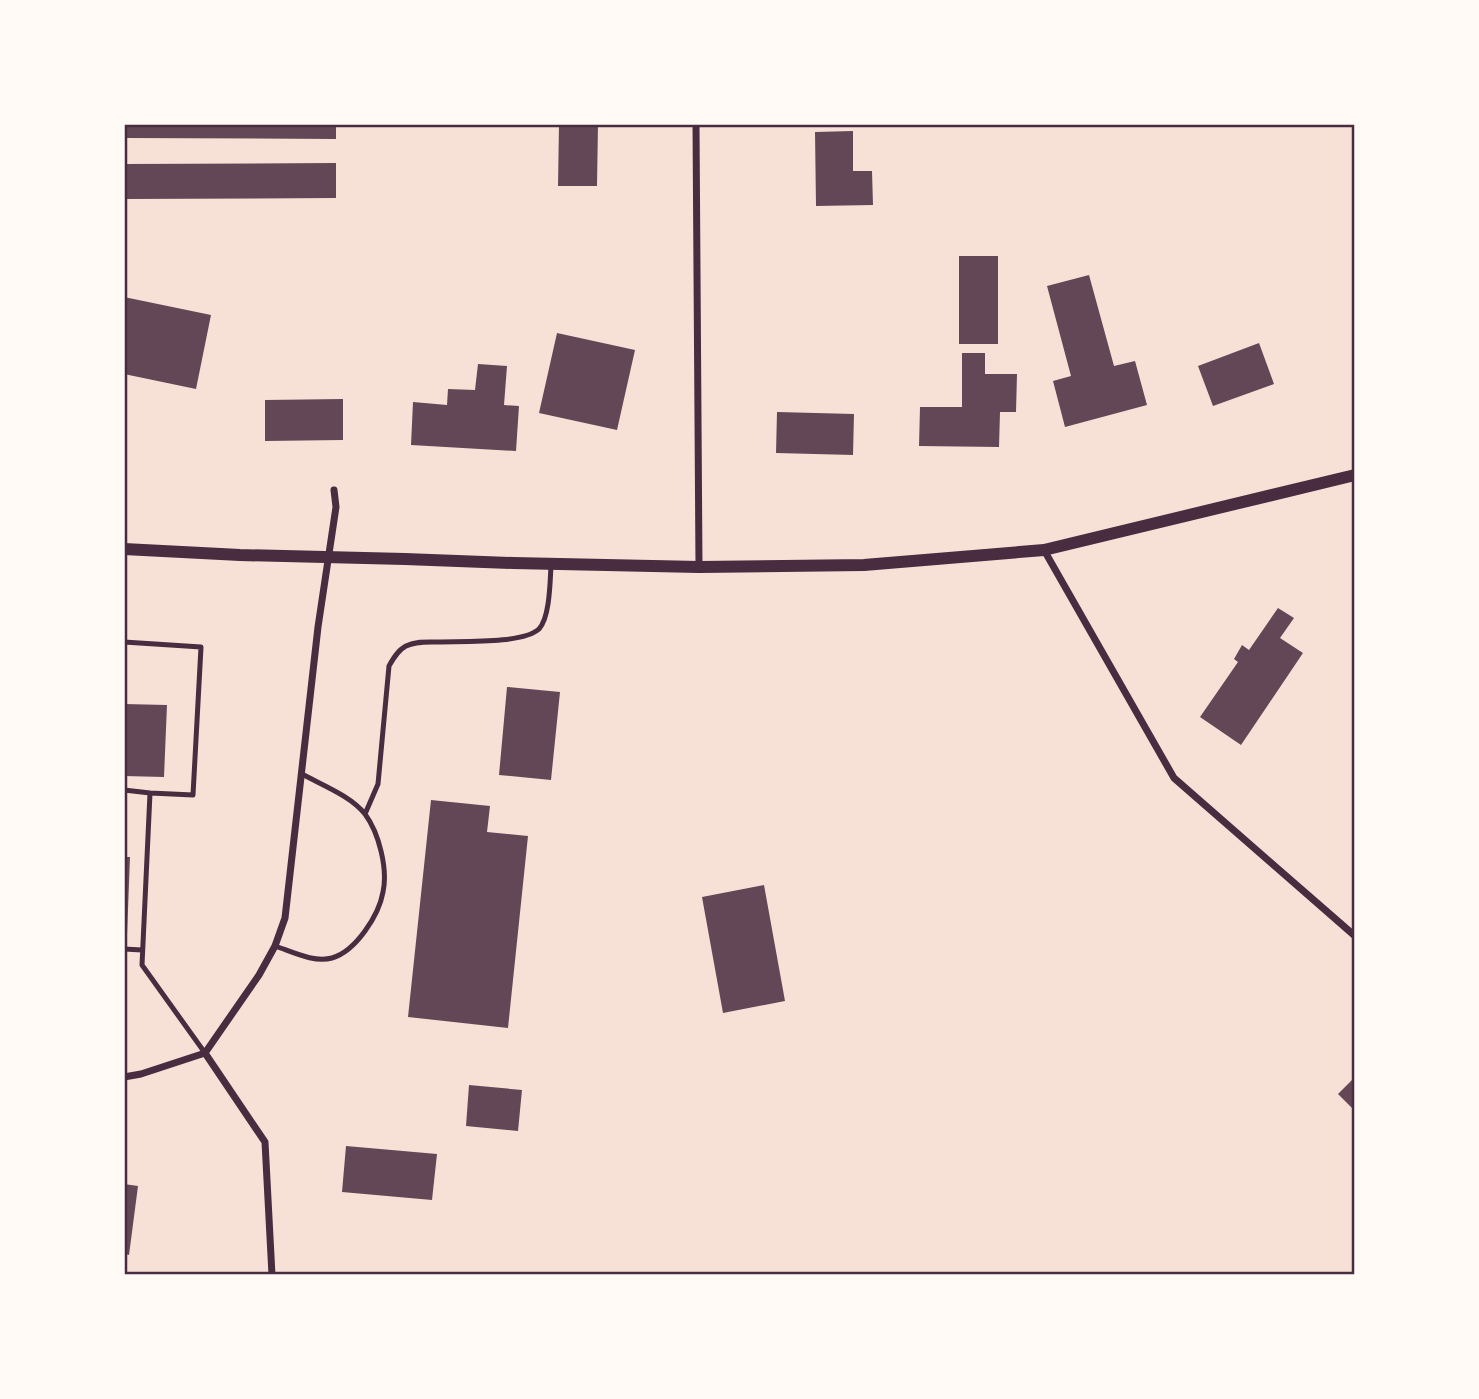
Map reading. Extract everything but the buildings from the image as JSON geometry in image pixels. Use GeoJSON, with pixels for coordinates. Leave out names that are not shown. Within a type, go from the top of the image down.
{"type":"FeatureCollection","features":[{"type":"Feature","properties":{"kind":"street"},"geometry":{"type":"LineString","coordinates":[[696,124],[699,567]]}},
{"type":"Feature","properties":{"kind":"street"},"geometry":{"type":"LineString","coordinates":[[124,550],[699,567],[864,565],[1044,550],[1355,475]]}},
{"type":"Feature","properties":{"kind":"street"},"geometry":{"type":"LineString","coordinates":[[124,1077],[205,1053],[259,975],[275,946],[285,918],[318,627],[336,507],[334,490]]}},
{"type":"Feature","properties":{"kind":"street"},"geometry":{"type":"LineString","coordinates":[[1044,550],[1174,778],[1355,936]]}},
{"type":"Feature","properties":{"kind":"street"},"geometry":{"type":"LineString","coordinates":[[205,1053],[265,1142],[272,1275]]}},
{"type":"Feature","properties":{"kind":"lane"},"geometry":{"type":"LineString","coordinates":[[365,814],[378,784],[389,666],[395,657],[405,646],[422,642],[507,640],[538,629],[546,615],[551,563]]}},
{"type":"Feature","properties":{"kind":"lane"},"geometry":{"type":"LineString","coordinates":[[124,642],[201,647],[192,795],[124,790]]}},
{"type":"Feature","properties":{"kind":"lane"},"geometry":{"type":"LineString","coordinates":[[275,946],[312,958],[332,958],[352,947],[363,934],[383,891],[384,863],[377,836],[365,814],[348,799],[302,774]]}},
{"type":"Feature","properties":{"kind":"lane"},"geometry":{"type":"LineString","coordinates":[[150,793],[142,965],[205,1053]]}},
{"type":"Feature","properties":{"kind":"lane"},"geometry":{"type":"LineString","coordinates":[[124,949],[142,950]]}}]}
